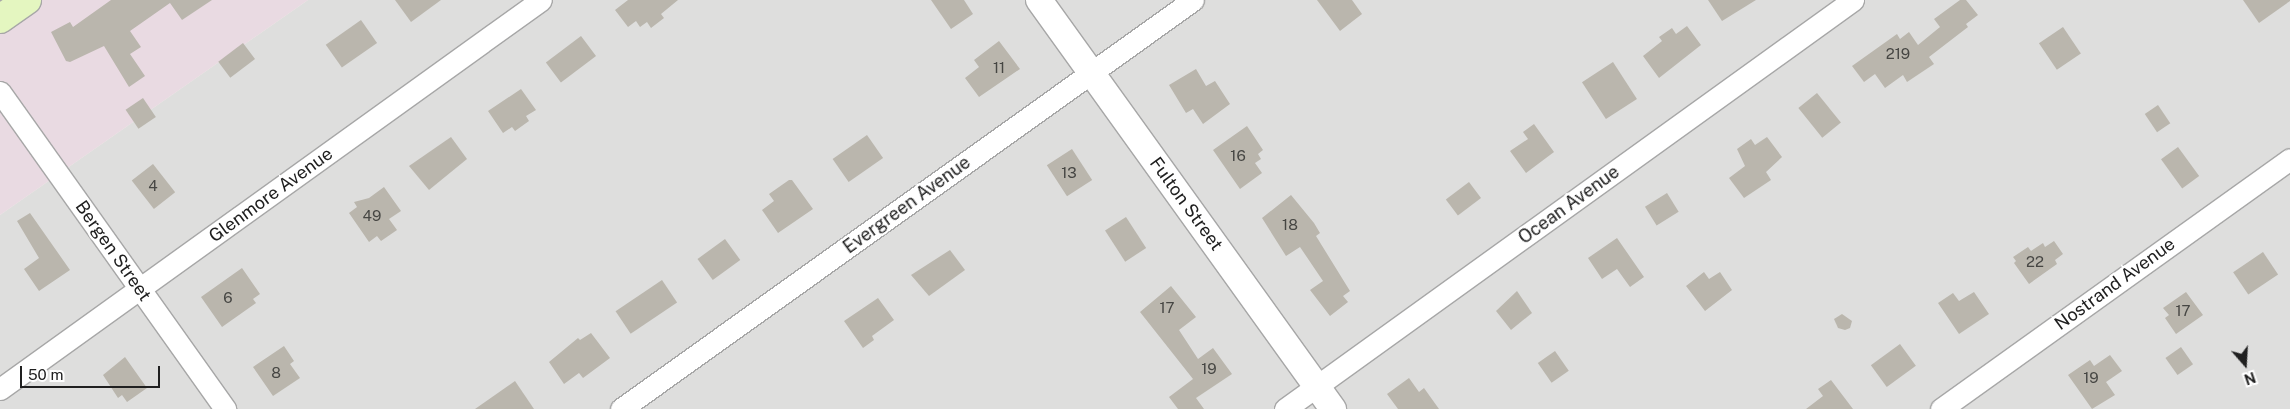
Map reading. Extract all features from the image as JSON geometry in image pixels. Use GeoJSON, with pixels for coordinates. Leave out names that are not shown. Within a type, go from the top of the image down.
{"type":"FeatureCollection","features":[{"type":"Feature","properties":{"kind":"main road"},"geometry":{"type":"LineString","coordinates":[[0,19],[27,0]]}},
{"type":"Feature","properties":{"kind":"street","name":"Glenmore Avenue"},"geometry":{"type":"LineString","coordinates":[[0,388],[541,0]]}},
{"type":"Feature","properties":{"kind":"street","name":"Fulton Street"},"geometry":{"type":"LineString","coordinates":[[1039,0],[1332,409]]}},
{"type":"Feature","properties":{"kind":"street","name":"Evergreen Avenue"},"geometry":{"type":"LineString","coordinates":[[621,409],[1193,0]]}},
{"type":"Feature","properties":{"kind":"street","name":"Ocean Avenue"},"geometry":{"type":"LineString","coordinates":[[1285,409],[1853,0]]}},
{"type":"Feature","properties":{"kind":"street","name":"Bergen Street"},"geometry":{"type":"LineString","coordinates":[[0,92],[225,409]]}},
{"type":"Feature","properties":{"kind":"street","name":"Nostrand Avenue"},"geometry":{"type":"LineString","coordinates":[[1940,409],[2290,159]]}},
{"type":"Feature","properties":{"kind":"shaded area"},"geometry":{"type":"Polygon","coordinates":[[[0,0],[308,0],[0,215],[0,0]]]}},
{"type":"Feature","properties":{"kind":"shaded area"},"geometry":{"type":"Polygon","coordinates":[[[308,0],[2290,0],[2290,409],[0,409],[0,215],[308,0]]]}},
{"type":"Feature","properties":{"kind":"building"},"geometry":{"type":"Polygon","coordinates":[[[111,0],[212,0],[182,20],[170,3],[130,31],[141,47],[130,54],[145,76],[129,87],[104,46],[70,62],[66,61],[51,32],[70,22],[73,27],[111,0]]]}},
{"type":"Feature","properties":{"kind":"building"},"geometry":{"type":"Polygon","coordinates":[[[395,0],[441,0],[411,22],[395,0]]]}},
{"type":"Feature","properties":{"kind":"building"},"geometry":{"type":"Polygon","coordinates":[[[628,0],[678,0],[661,14],[664,18],[651,28],[647,22],[640,27],[636,21],[628,27],[615,10],[628,0]]]}},
{"type":"Feature","properties":{"kind":"building"},"geometry":{"type":"Polygon","coordinates":[[[931,0],[964,0],[973,14],[951,29],[931,0]]]}},
{"type":"Feature","properties":{"kind":"building"},"geometry":{"type":"Polygon","coordinates":[[[1317,0],[1352,0],[1362,14],[1340,31],[1317,0]]]}},
{"type":"Feature","properties":{"kind":"building"},"geometry":{"type":"Polygon","coordinates":[[[1708,0],[1756,0],[1722,21],[1708,0]]]}},
{"type":"Feature","properties":{"kind":"building"},"geometry":{"type":"Polygon","coordinates":[[[1960,0],[1966,0],[1978,15],[1966,24],[1968,27],[1929,57],[1934,64],[1907,82],[1903,75],[1885,88],[1875,74],[1864,82],[1852,66],[1897,34],[1900,39],[1909,32],[1918,45],[1940,27],[1934,19],[1960,0]]]}},
{"type":"Feature","properties":{"kind":"building"},"geometry":{"type":"Polygon","coordinates":[[[2243,0],[2290,0],[2290,1],[2259,23],[2243,0]]]}},
{"type":"Feature","properties":{"kind":"building"},"geometry":{"type":"Polygon","coordinates":[[[361,20],[377,43],[342,68],[326,45],[361,20]]]}},
{"type":"Feature","properties":{"kind":"building"},"geometry":{"type":"Polygon","coordinates":[[[1687,26],[1701,45],[1659,78],[1643,56],[1662,41],[1659,37],[1672,28],[1676,34],[1687,26]]]}},
{"type":"Feature","properties":{"kind":"building"},"geometry":{"type":"Polygon","coordinates":[[[2063,27],[2081,54],[2057,70],[2039,43],[2063,27]]]}},
{"type":"Feature","properties":{"kind":"building"},"geometry":{"type":"Polygon","coordinates":[[[581,36],[596,56],[561,82],[546,62],[581,36]]]}},
{"type":"Feature","properties":{"kind":"building"},"geometry":{"type":"Polygon","coordinates":[[[999,41],[1020,69],[979,97],[965,78],[979,67],[974,60],[999,41]]]}},
{"type":"Feature","properties":{"kind":"building"},"geometry":{"type":"Polygon","coordinates":[[[243,43],[255,59],[230,78],[218,62],[243,43]]]}},
{"type":"Feature","properties":{"kind":"building"},"geometry":{"type":"Polygon","coordinates":[[[1613,62],[1637,99],[1606,119],[1582,82],[1613,62]]]}},
{"type":"Feature","properties":{"kind":"building"},"geometry":{"type":"Polygon","coordinates":[[[1196,69],[1206,86],[1215,81],[1230,104],[1203,124],[1193,109],[1186,113],[1169,85],[1196,69]]]}},
{"type":"Feature","properties":{"kind":"building"},"geometry":{"type":"Polygon","coordinates":[[[521,89],[536,110],[526,116],[529,121],[515,131],[512,127],[503,133],[488,111],[521,89]]]}},
{"type":"Feature","properties":{"kind":"building"},"geometry":{"type":"Polygon","coordinates":[[[1817,93],[1841,123],[1822,138],[1798,108],[1817,93]]]}},
{"type":"Feature","properties":{"kind":"building"},"geometry":{"type":"Polygon","coordinates":[[[143,98],[156,117],[138,129],[126,110],[143,98]]]}},
{"type":"Feature","properties":{"kind":"building"},"geometry":{"type":"Polygon","coordinates":[[[2158,105],[2170,123],[2157,132],[2145,114],[2158,105]]]}},
{"type":"Feature","properties":{"kind":"building"},"geometry":{"type":"Polygon","coordinates":[[[1534,124],[1554,152],[1526,173],[1510,151],[1528,139],[1523,132],[1534,124]]]}},
{"type":"Feature","properties":{"kind":"building"},"geometry":{"type":"Polygon","coordinates":[[[1247,126],[1263,150],[1258,154],[1261,159],[1255,163],[1262,173],[1240,189],[1213,150],[1247,126]]]}},
{"type":"Feature","properties":{"kind":"building"},"geometry":{"type":"Polygon","coordinates":[[[867,135],[883,158],[849,182],[833,159],[867,135]]]}},
{"type":"Feature","properties":{"kind":"building"},"geometry":{"type":"Polygon","coordinates":[[[451,137],[467,159],[429,190],[409,166],[451,137]]]}},
{"type":"Feature","properties":{"kind":"building"},"geometry":{"type":"Polygon","coordinates":[[[1767,137],[1782,157],[1766,172],[1771,180],[1744,198],[1729,178],[1745,166],[1737,149],[1751,139],[1755,145],[1767,137]]]}},
{"type":"Feature","properties":{"kind":"building"},"geometry":{"type":"Polygon","coordinates":[[[2178,147],[2199,176],[2182,188],[2161,159],[2178,147]]]}},
{"type":"Feature","properties":{"kind":"building"},"geometry":{"type":"Polygon","coordinates":[[[1072,149],[1092,180],[1067,196],[1047,165],[1072,149]]]}},
{"type":"Feature","properties":{"kind":"building"},"geometry":{"type":"Polygon","coordinates":[[[153,164],[175,192],[154,209],[132,181],[153,164]]]}},
{"type":"Feature","properties":{"kind":"building"},"geometry":{"type":"Polygon","coordinates":[[[789,180],[792,180],[813,209],[778,233],[762,210],[774,201],[769,194],[789,180]]]}},
{"type":"Feature","properties":{"kind":"building"},"geometry":{"type":"Polygon","coordinates":[[[1469,182],[1481,198],[1458,215],[1446,199],[1469,182]]]}},
{"type":"Feature","properties":{"kind":"building"},"geometry":{"type":"Polygon","coordinates":[[[384,187],[401,211],[389,219],[397,230],[381,241],[377,236],[369,242],[349,213],[357,207],[354,202],[369,198],[384,187]]]}},
{"type":"Feature","properties":{"kind":"building"},"geometry":{"type":"Polygon","coordinates":[[[1667,193],[1679,212],[1657,225],[1645,207],[1667,193]]]}},
{"type":"Feature","properties":{"kind":"building"},"geometry":{"type":"Polygon","coordinates":[[[1291,195],[1314,223],[1320,233],[1316,236],[1350,291],[1343,296],[1348,302],[1330,316],[1310,290],[1323,281],[1300,247],[1286,256],[1262,218],[1291,195]]]}},
{"type":"Feature","properties":{"kind":"building"},"geometry":{"type":"Polygon","coordinates":[[[30,213],[70,270],[39,291],[24,269],[39,258],[17,221],[30,213]]]}},
{"type":"Feature","properties":{"kind":"building"},"geometry":{"type":"Polygon","coordinates":[[[1126,217],[1146,248],[1125,262],[1105,231],[1126,217]]]}},
{"type":"Feature","properties":{"kind":"building"},"geometry":{"type":"Polygon","coordinates":[[[1617,238],[1644,277],[1630,287],[1617,269],[1602,279],[1588,258],[1617,238]]]}},
{"type":"Feature","properties":{"kind":"building"},"geometry":{"type":"Polygon","coordinates":[[[725,239],[740,260],[713,280],[697,259],[725,239]]]}},
{"type":"Feature","properties":{"kind":"building"},"geometry":{"type":"Polygon","coordinates":[[[2054,241],[2063,254],[2055,260],[2057,264],[2029,284],[2014,263],[2016,261],[2013,257],[2028,247],[2031,251],[2043,243],[2045,247],[2054,241]]]}},
{"type":"Feature","properties":{"kind":"building"},"geometry":{"type":"Polygon","coordinates":[[[950,250],[965,270],[929,296],[911,275],[950,250]]]}},
{"type":"Feature","properties":{"kind":"building"},"geometry":{"type":"Polygon","coordinates":[[[2263,252],[2278,274],[2248,295],[2233,272],[2263,252]]]}},
{"type":"Feature","properties":{"kind":"building"},"geometry":{"type":"Polygon","coordinates":[[[242,268],[260,294],[253,299],[256,303],[222,327],[201,297],[242,268]]]}},
{"type":"Feature","properties":{"kind":"building"},"geometry":{"type":"Polygon","coordinates":[[[1704,272],[1709,279],[1720,272],[1732,290],[1705,311],[1686,286],[1704,272]]]}},
{"type":"Feature","properties":{"kind":"building"},"geometry":{"type":"Polygon","coordinates":[[[662,280],[677,302],[631,334],[616,311],[662,280]]]}},
{"type":"Feature","properties":{"kind":"building"},"geometry":{"type":"Polygon","coordinates":[[[1171,286],[1196,317],[1179,330],[1198,359],[1213,348],[1232,374],[1196,398],[1204,409],[1178,409],[1169,397],[1193,379],[1140,312],[1171,286]]]}},
{"type":"Feature","properties":{"kind":"building"},"geometry":{"type":"Polygon","coordinates":[[[1517,291],[1532,313],[1511,330],[1496,311],[1517,291]]]}},
{"type":"Feature","properties":{"kind":"building"},"geometry":{"type":"Polygon","coordinates":[[[1974,292],[1989,314],[1959,334],[1938,303],[1953,293],[1959,301],[1974,292]]]}},
{"type":"Feature","properties":{"kind":"building"},"geometry":{"type":"Polygon","coordinates":[[[2186,292],[2203,315],[2176,334],[2165,318],[2169,315],[2163,308],[2186,292]]]}},
{"type":"Feature","properties":{"kind":"building"},"geometry":{"type":"Polygon","coordinates":[[[878,298],[894,320],[872,336],[874,340],[863,348],[844,321],[878,298]]]}},
{"type":"Feature","properties":{"kind":"building"},"geometry":{"type":"Polygon","coordinates":[[[1842,314],[1852,321],[1850,328],[1845,330],[1838,328],[1834,319],[1842,314]]]}},
{"type":"Feature","properties":{"kind":"building"},"geometry":{"type":"Polygon","coordinates":[[[591,333],[610,358],[583,378],[579,373],[564,384],[549,362],[578,338],[580,340],[591,333]]]}},
{"type":"Feature","properties":{"kind":"building"},"geometry":{"type":"Polygon","coordinates":[[[1900,344],[1916,366],[1887,387],[1871,365],[1900,344]]]}},
{"type":"Feature","properties":{"kind":"building"},"geometry":{"type":"Polygon","coordinates":[[[284,346],[294,361],[290,364],[300,378],[273,396],[253,367],[284,346]]]}},
{"type":"Feature","properties":{"kind":"building"},"geometry":{"type":"Polygon","coordinates":[[[2181,347],[2193,364],[2177,375],[2165,358],[2181,347]]]}},
{"type":"Feature","properties":{"kind":"building"},"geometry":{"type":"Polygon","coordinates":[[[1555,351],[1569,371],[1552,383],[1538,363],[1555,351]]]}},
{"type":"Feature","properties":{"kind":"building"},"geometry":{"type":"Polygon","coordinates":[[[2110,355],[2122,371],[2106,382],[2115,395],[2092,409],[2068,375],[2090,360],[2094,366],[2110,355]]]}},
{"type":"Feature","properties":{"kind":"building"},"geometry":{"type":"Polygon","coordinates":[[[125,357],[147,388],[127,402],[122,395],[118,398],[103,375],[125,357]]]}},
{"type":"Feature","properties":{"kind":"building"},"geometry":{"type":"Polygon","coordinates":[[[1409,378],[1419,392],[1424,388],[1439,409],[1398,409],[1387,394],[1409,378]]]}},
{"type":"Feature","properties":{"kind":"building"},"geometry":{"type":"Polygon","coordinates":[[[1831,380],[1853,409],[1806,409],[1823,396],[1818,389],[1831,380]]]}},
{"type":"Feature","properties":{"kind":"building"},"geometry":{"type":"Polygon","coordinates":[[[515,381],[534,409],[475,409],[515,381]]]}}]}
